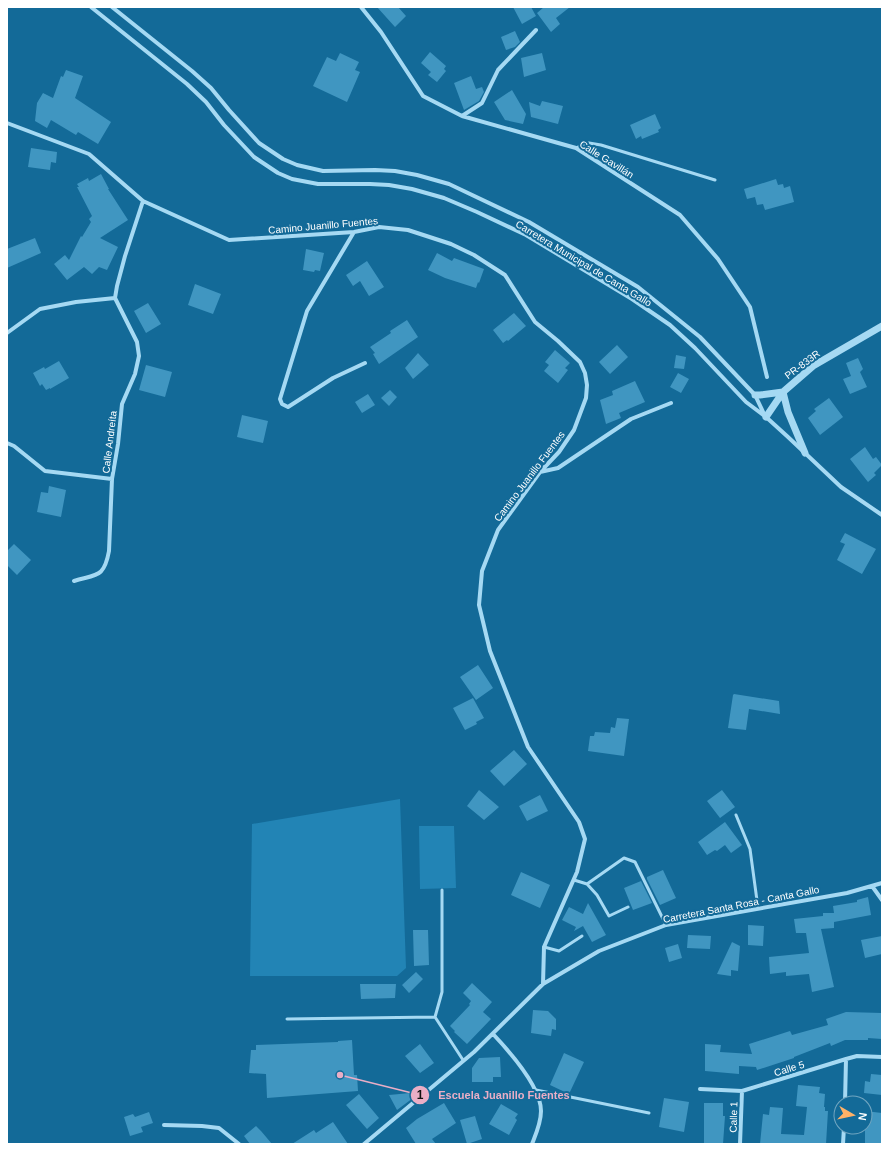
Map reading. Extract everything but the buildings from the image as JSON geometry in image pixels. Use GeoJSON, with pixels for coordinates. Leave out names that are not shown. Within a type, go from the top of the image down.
{"type":"FeatureCollection","features":[{"type":"Feature","properties":{"kind":"street","name":"Carretera Municipal de Canta Gallo"},"geometry":{"type":"LineString","coordinates":[[91,7],[187,84],[206,102],[254,157],[278,173],[292,179],[318,184],[390,185],[412,189],[444,198],[526,235],[632,299],[670,325],[696,348],[746,402],[766,417],[841,487],[882,515]]}},
{"type":"Feature","properties":{"kind":"street","name":"Carretera Municipal de Canta Gallo"},"geometry":{"type":"LineString","coordinates":[[112,7],[192,70],[211,88],[259,143],[283,159],[297,165],[323,171],[395,171],[417,175],[449,184],[529,222],[638,287],[700,337],[755,395],[766,417]]}},
{"type":"Feature","properties":{"kind":"street","name":"Calle Gavillán"},"geometry":{"type":"LineString","coordinates":[[361,7],[381,32],[423,96],[462,116],[576,148],[680,215],[718,259],[750,307],[767,377]]}},
{"type":"Feature","properties":{"kind":"street"},"geometry":{"type":"LineString","coordinates":[[462,116],[482,103],[498,70],[536,30]]}},
{"type":"Feature","properties":{"kind":"street","name":"Camino Juanillo Fuentes"},"geometry":{"type":"LineString","coordinates":[[7,123],[88,154],[143,201],[230,240],[354,232],[379,228],[408,230],[451,244],[474,255],[505,275],[535,322],[580,362],[586,373],[586,398],[574,430],[559,452],[540,472],[498,530],[482,571],[479,605],[490,651],[528,747],[579,822],[585,839],[574,880],[544,947],[543,984]]}},
{"type":"Feature","properties":{"kind":"street"},"geometry":{"type":"LineString","coordinates":[[7,333],[40,309],[76,302],[115,298],[125,256],[143,201]]}},
{"type":"Feature","properties":{"kind":"street"},"geometry":{"type":"LineString","coordinates":[[354,232],[308,311],[280,399],[282,404],[288,407],[333,378],[365,363]]}},
{"type":"Feature","properties":{"kind":"street","name":"Calle Andreíta"},"geometry":{"type":"LineString","coordinates":[[74,581],[98,574],[103,570],[107,561],[109,551],[112,480],[122,404],[135,374],[139,356],[137,342],[115,298]]}},
{"type":"Feature","properties":{"kind":"street","name":"PR-833R"},"geometry":{"type":"LineString","coordinates":[[766,417],[782,392],[813,366],[882,326]]}},
{"type":"Feature","properties":{"kind":"street","name":"PR-833R"},"geometry":{"type":"LineString","coordinates":[[755,395],[782,392]]}},
{"type":"Feature","properties":{"kind":"street"},"geometry":{"type":"LineString","coordinates":[[782,392],[788,412],[805,452]]}},
{"type":"Feature","properties":{"kind":"street"},"geometry":{"type":"LineString","coordinates":[[540,472],[558,468],[631,419],[670,403]]}},
{"type":"Feature","properties":{"kind":"street"},"geometry":{"type":"LineString","coordinates":[[7,443],[14,446],[46,471],[112,480]]}},
{"type":"Feature","properties":{"kind":"street","name":"Carretera Santa Rosa - Canta Gallo"},"geometry":{"type":"LineString","coordinates":[[364,1144],[493,1034],[543,984],[600,951],[666,925],[847,893],[882,883]]}},
{"type":"Feature","properties":{"kind":"street"},"geometry":{"type":"LineString","coordinates":[[872,886],[882,900]]}},
{"type":"Feature","properties":{"kind":"street"},"geometry":{"type":"LineString","coordinates":[[493,1034],[515,1058],[536,1090],[541,1111],[539,1127],[532,1144]]}},
{"type":"Feature","properties":{"kind":"street","name":"Calle 5"},"geometry":{"type":"LineString","coordinates":[[700,1090],[742,1091],[857,1056],[882,1057]]}},
{"type":"Feature","properties":{"kind":"street"},"geometry":{"type":"LineString","coordinates":[[845,1095],[846,1059]]}},
{"type":"Feature","properties":{"kind":"street","name":"Calle 1"},"geometry":{"type":"LineString","coordinates":[[740,1144],[742,1091]]}},
{"type":"Feature","properties":{"kind":"street"},"geometry":{"type":"LineString","coordinates":[[164,1125],[219,1128],[239,1144]]}},
{"type":"Feature","properties":{"kind":"lane"},"geometry":{"type":"LineString","coordinates":[[576,148],[589,143],[601,145],[714,180]]}},
{"type":"Feature","properties":{"kind":"lane"},"geometry":{"type":"LineString","coordinates":[[736,815],[750,849],[758,908]]}},
{"type":"Feature","properties":{"kind":"lane"},"geometry":{"type":"LineString","coordinates":[[587,884],[624,858],[635,862],[666,925]]}},
{"type":"Feature","properties":{"kind":"lane"},"geometry":{"type":"LineString","coordinates":[[574,880],[587,884],[597,895],[609,916],[628,907]]}},
{"type":"Feature","properties":{"kind":"lane"},"geometry":{"type":"LineString","coordinates":[[442,890],[442,992],[435,1017],[463,1060]]}},
{"type":"Feature","properties":{"kind":"lane"},"geometry":{"type":"LineString","coordinates":[[544,947],[559,951],[582,936]]}},
{"type":"Feature","properties":{"kind":"lane"},"geometry":{"type":"LineString","coordinates":[[287,1019],[435,1017]]}},
{"type":"Feature","properties":{"kind":"lane"},"geometry":{"type":"LineString","coordinates":[[536,1090],[649,1114]]}},
{"type":"Feature","properties":{"kind":"shaded area"},"geometry":{"type":"Polygon","coordinates":[[[400,799],[406,968],[397,976],[250,976],[252,824],[400,799]]]}},
{"type":"Feature","properties":{"kind":"shaded area"},"geometry":{"type":"Polygon","coordinates":[[[419,826],[454,826],[456,888],[420,889],[419,826]]]}},
{"type":"Feature","properties":{"kind":"place","name":"Escuela Juanillo Fuentes"},"geometry":{"type":"Point","coordinates":[340,1075]}}]}
